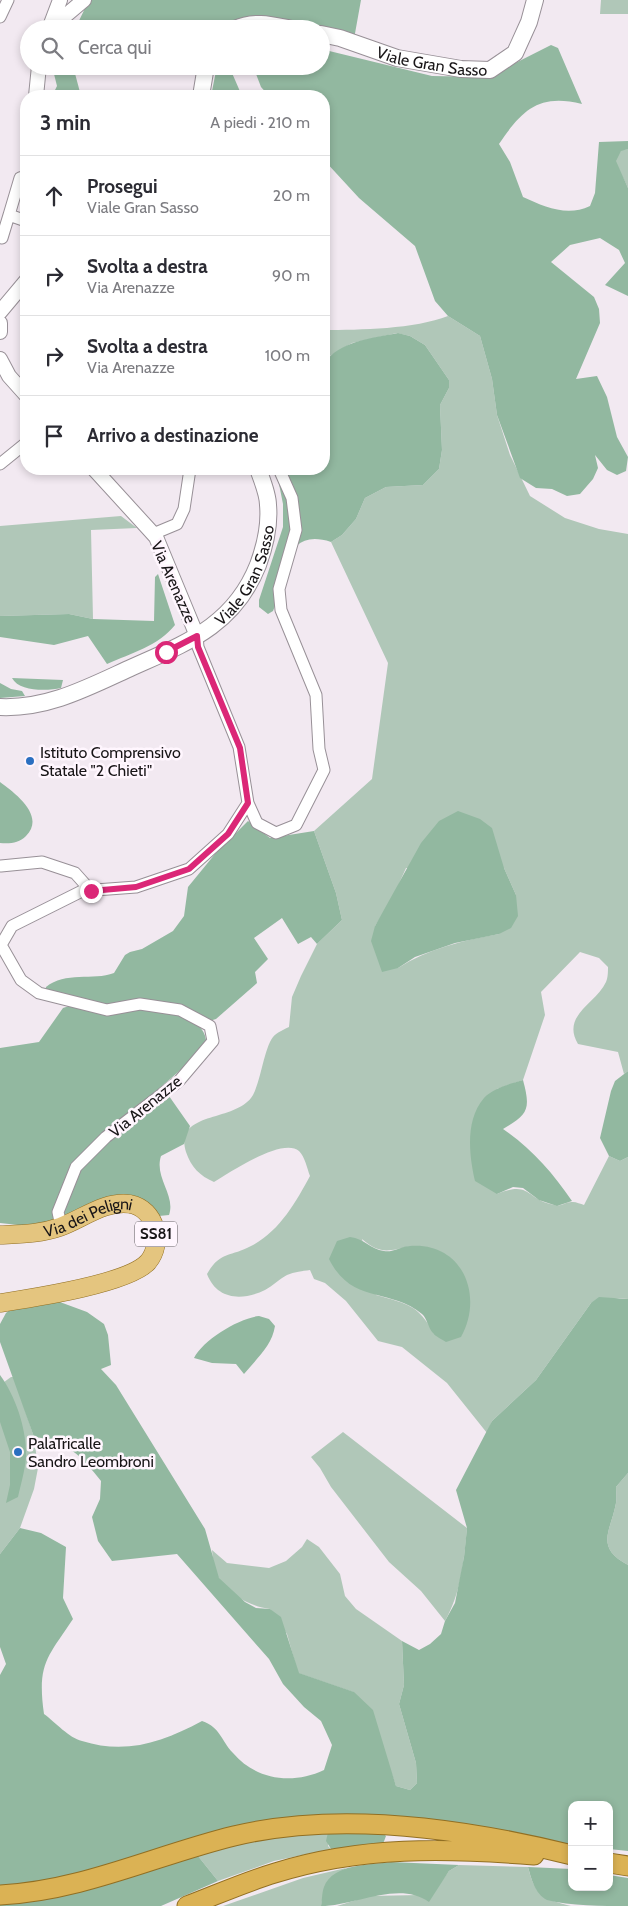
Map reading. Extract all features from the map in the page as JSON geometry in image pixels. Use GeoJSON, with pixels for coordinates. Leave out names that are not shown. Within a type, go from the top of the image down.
{"type":"FeatureCollection","features":[{"type":"Feature","properties":{"kind":"highway"},"geometry":{"type":"LineString","coordinates":[[0,1895],[26,1894],[83,1882],[236,1836],[283,1826],[324,1823],[374,1824],[510,1840],[568,1853]]}},
{"type":"Feature","properties":{"kind":"highway"},"geometry":{"type":"LineString","coordinates":[[187,1906],[276,1872],[348,1856],[390,1850],[440,1848],[568,1858]]}},
{"type":"Feature","properties":{"kind":"highway"},"geometry":{"type":"LineString","coordinates":[[613,1864],[628,1866]]}},
{"type":"Feature","properties":{"kind":"main road","name":"Viale Gran Sasso"},"geometry":{"type":"LineString","coordinates":[[330,36],[397,58],[461,69],[490,70],[515,53],[529,22],[535,0]]}},
{"type":"Feature","properties":{"kind":"main road"},"geometry":{"type":"LineString","coordinates":[[202,90],[204,75]]}},
{"type":"Feature","properties":{"kind":"main road","name":"Viale Gran Sasso"},"geometry":{"type":"LineString","coordinates":[[0,707],[37,706],[65,697],[197,636],[236,606],[251,582],[266,543],[268,505],[260,475]]}},
{"type":"Feature","properties":{"kind":"main road","name":"Via dei Peligni"},"geometry":{"type":"LineString","coordinates":[[0,1235],[35,1234],[61,1226],[116,1203],[133,1205],[147,1213],[157,1228],[155,1247],[148,1262],[133,1273],[80,1289],[0,1303]]}},
{"type":"Feature","properties":{"kind":"street"},"geometry":{"type":"LineString","coordinates":[[0,17],[8,0]]}},
{"type":"Feature","properties":{"kind":"street"},"geometry":{"type":"LineString","coordinates":[[53,20],[60,0]]}},
{"type":"Feature","properties":{"kind":"street"},"geometry":{"type":"LineString","coordinates":[[60,20],[84,0]]}},
{"type":"Feature","properties":{"kind":"street"},"geometry":{"type":"LineString","coordinates":[[37,90],[38,75]]}},
{"type":"Feature","properties":{"kind":"street"},"geometry":{"type":"LineString","coordinates":[[2,238],[20,178]]}},
{"type":"Feature","properties":{"kind":"street"},"geometry":{"type":"LineString","coordinates":[[9,215],[20,219]]}},
{"type":"Feature","properties":{"kind":"street"},"geometry":{"type":"LineString","coordinates":[[0,312],[20,289]]}},
{"type":"Feature","properties":{"kind":"street"},"geometry":{"type":"LineString","coordinates":[[0,323],[0,332]]}},
{"type":"Feature","properties":{"kind":"street"},"geometry":{"type":"LineString","coordinates":[[0,359],[9,376],[20,388]]}},
{"type":"Feature","properties":{"kind":"street"},"geometry":{"type":"LineString","coordinates":[[0,464],[20,448]]}},
{"type":"Feature","properties":{"kind":"street","name":"Via Arenazze"},"geometry":{"type":"LineString","coordinates":[[61,1226],[58,1212],[76,1166],[106,1137],[179,1081],[213,1041],[210,1026],[180,1010],[140,1004],[107,1010],[39,993],[21,980],[2,945],[12,926],[82,892],[136,887],[189,869],[228,834],[248,803],[240,748],[198,647],[197,636],[153,534],[99,475]]}},
{"type":"Feature","properties":{"kind":"street"},"geometry":{"type":"LineString","coordinates":[[153,534],[177,524],[184,509],[189,475]]}},
{"type":"Feature","properties":{"kind":"street","name":"Viale Gran Sasso"},"geometry":{"type":"LineString","coordinates":[[248,803],[257,824],[276,833],[296,825],[324,770],[319,750],[316,695],[281,610],[279,589],[296,530],[292,498],[282,475]]}},
{"type":"Feature","properties":{"kind":"street"},"geometry":{"type":"LineString","coordinates":[[1,866],[42,862],[75,873],[91,891]]}},
{"type":"Feature","properties":{"kind":"green space"},"geometry":{"type":"Polygon","coordinates":[[[89,0],[361,0],[354,39],[330,32],[330,20],[79,20],[89,0]]]}},
{"type":"Feature","properties":{"kind":"green space"},"geometry":{"type":"Polygon","coordinates":[[[601,0],[628,0],[628,14],[600,14],[601,0]]]}},
{"type":"Feature","properties":{"kind":"green space"},"geometry":{"type":"Polygon","coordinates":[[[551,45],[558,48],[582,104],[554,101],[533,107],[516,122],[499,144],[510,162],[523,197],[564,211],[573,211],[590,206],[595,193],[599,142],[628,141],[628,149],[621,151],[616,161],[628,188],[628,296],[605,285],[625,263],[619,250],[600,238],[570,245],[551,262],[594,297],[599,309],[600,323],[576,379],[597,376],[607,397],[617,437],[628,457],[626,471],[617,475],[607,470],[595,455],[598,468],[593,479],[580,494],[567,496],[552,489],[536,488],[520,478],[497,415],[492,379],[480,336],[448,316],[435,301],[415,246],[359,198],[330,167],[330,90],[264,90],[256,75],[330,75],[330,51],[432,76],[488,77],[551,45]]]}},
{"type":"Feature","properties":{"kind":"green space"},"geometry":{"type":"Polygon","coordinates":[[[54,75],[75,75],[79,90],[55,90],[57,86],[54,75]]]}},
{"type":"Feature","properties":{"kind":"green space"},"geometry":{"type":"Polygon","coordinates":[[[215,75],[233,75],[239,90],[212,90],[215,75]]]}},
{"type":"Feature","properties":{"kind":"green space"},"geometry":{"type":"Polygon","coordinates":[[[628,149],[628,188],[615,161],[621,150],[628,149]]]}},
{"type":"Feature","properties":{"kind":"green space"},"geometry":{"type":"Polygon","coordinates":[[[448,316],[480,336],[492,379],[497,415],[510,455],[530,496],[565,518],[599,529],[628,534],[628,1071],[624,1074],[618,1052],[578,1044],[574,1034],[574,1025],[577,1017],[601,990],[608,974],[608,967],[599,958],[580,952],[541,992],[545,1015],[523,1080],[497,1089],[497,1194],[516,1189],[527,1192],[538,1199],[554,1205],[576,1202],[584,1205],[609,1156],[620,1161],[628,1157],[628,1299],[619,1298],[591,1303],[536,1380],[492,1421],[487,1433],[447,1383],[402,1347],[378,1341],[346,1301],[325,1283],[314,1279],[310,1270],[287,1275],[265,1290],[248,1296],[231,1296],[217,1289],[211,1283],[207,1274],[212,1267],[221,1258],[251,1246],[270,1233],[286,1216],[310,1176],[301,1153],[291,1148],[269,1152],[214,1182],[204,1177],[193,1167],[186,1152],[184,1139],[189,1129],[197,1123],[234,1110],[245,1104],[253,1095],[270,1042],[276,1034],[289,1027],[292,997],[317,944],[342,920],[336,893],[314,831],[372,779],[388,663],[331,542],[342,535],[356,519],[365,498],[386,487],[423,485],[439,469],[442,450],[440,405],[449,388],[449,380],[425,345],[410,336],[397,333],[352,343],[330,356],[330,330],[387,328],[420,324],[448,316]],[[406,868],[391,901],[375,926],[398,968],[434,950],[472,939],[499,934],[516,895],[504,868],[406,868]],[[362,1239],[376,1295],[404,1303],[417,1311],[434,1334],[411,1246],[380,1250],[362,1239]]]}},
{"type":"Feature","properties":{"kind":"green space"},"geometry":{"type":"Polygon","coordinates":[[[398,333],[410,336],[425,345],[449,380],[449,388],[440,405],[442,450],[439,469],[423,485],[386,487],[365,498],[356,519],[342,535],[331,542],[316,539],[304,541],[295,547],[285,567],[273,611],[268,614],[259,607],[259,600],[283,527],[283,504],[277,475],[330,475],[330,356],[347,345],[398,333]]]}},
{"type":"Feature","properties":{"kind":"green space"},"geometry":{"type":"Polygon","coordinates":[[[121,516],[137,528],[91,530],[93,619],[69,614],[0,616],[0,526],[121,516]]]}},
{"type":"Feature","properties":{"kind":"green space"},"geometry":{"type":"Polygon","coordinates":[[[158,574],[175,625],[153,644],[107,664],[88,636],[54,645],[0,637],[0,616],[69,614],[93,619],[154,621],[155,577],[158,574]]]}},
{"type":"Feature","properties":{"kind":"green space"},"geometry":{"type":"Polygon","coordinates":[[[12,678],[63,680],[61,688],[42,690],[21,686],[12,678]]]}},
{"type":"Feature","properties":{"kind":"green space"},"geometry":{"type":"Polygon","coordinates":[[[0,683],[11,689],[22,691],[25,696],[0,698],[0,683]]]}},
{"type":"Feature","properties":{"kind":"green space"},"geometry":{"type":"Polygon","coordinates":[[[0,782],[20,799],[31,813],[31,828],[26,836],[14,842],[0,843],[0,782]]]}},
{"type":"Feature","properties":{"kind":"green space"},"geometry":{"type":"Polygon","coordinates":[[[458,811],[480,819],[492,828],[504,868],[516,895],[518,916],[511,928],[499,934],[455,943],[415,957],[398,968],[382,972],[371,941],[375,926],[421,843],[439,821],[458,811]]]}},
{"type":"Feature","properties":{"kind":"green space"},"geometry":{"type":"Polygon","coordinates":[[[248,821],[270,838],[314,831],[336,893],[342,920],[317,944],[311,937],[298,944],[282,918],[254,938],[268,959],[255,972],[257,983],[216,1019],[206,1022],[183,1010],[114,1008],[45,993],[46,987],[62,979],[114,973],[125,955],[142,949],[173,931],[184,916],[188,887],[215,854],[248,821]]]}},
{"type":"Feature","properties":{"kind":"green space"},"geometry":{"type":"Polygon","coordinates":[[[72,1005],[127,1006],[170,1012],[188,1019],[200,1028],[206,1040],[191,1061],[162,1086],[190,1126],[184,1144],[161,1156],[160,1172],[170,1200],[169,1215],[159,1216],[145,1207],[71,1216],[27,1226],[0,1223],[0,1048],[39,1042],[63,1008],[72,1005]]]}},
{"type":"Feature","properties":{"kind":"green space"},"geometry":{"type":"Polygon","coordinates":[[[628,1071],[628,1157],[620,1161],[609,1156],[600,1138],[615,1081],[628,1071]]]}},
{"type":"Feature","properties":{"kind":"green space"},"geometry":{"type":"Polygon","coordinates":[[[523,1080],[527,1098],[525,1110],[518,1119],[503,1129],[541,1162],[572,1201],[557,1206],[539,1200],[523,1188],[513,1187],[497,1194],[475,1181],[471,1160],[470,1138],[471,1127],[478,1107],[484,1098],[492,1092],[523,1080]]]}},
{"type":"Feature","properties":{"kind":"green space"},"geometry":{"type":"Polygon","coordinates":[[[350,1237],[384,1251],[410,1246],[428,1247],[444,1253],[455,1262],[464,1275],[469,1289],[468,1321],[461,1337],[446,1342],[433,1333],[422,1314],[409,1306],[397,1300],[372,1294],[349,1283],[338,1273],[329,1259],[337,1241],[350,1237]]]}},
{"type":"Feature","properties":{"kind":"green space"},"geometry":{"type":"Polygon","coordinates":[[[599,1297],[628,1299],[628,1473],[616,1487],[616,1503],[607,1538],[611,1552],[628,1565],[628,1851],[613,1849],[613,1801],[568,1801],[568,1844],[360,1818],[70,1880],[0,1890],[0,1675],[6,1664],[0,1647],[0,1554],[20,1528],[41,1533],[66,1547],[63,1598],[73,1619],[46,1662],[43,1672],[42,1697],[44,1714],[67,1733],[77,1739],[98,1745],[129,1746],[144,1744],[173,1735],[202,1721],[213,1727],[233,1753],[252,1769],[263,1774],[287,1778],[312,1775],[324,1770],[332,1745],[321,1721],[304,1707],[283,1684],[269,1659],[177,1554],[112,1561],[98,1541],[92,1517],[100,1499],[101,1481],[73,1451],[56,1442],[34,1437],[0,1342],[0,1324],[6,1313],[16,1305],[49,1298],[87,1312],[104,1324],[108,1335],[111,1365],[101,1369],[116,1385],[205,1529],[219,1578],[245,1602],[256,1608],[270,1609],[281,1617],[299,1673],[354,1692],[373,1710],[396,1786],[410,1790],[417,1783],[416,1763],[399,1704],[404,1685],[402,1641],[419,1650],[430,1644],[441,1634],[445,1621],[455,1603],[464,1557],[467,1528],[456,1490],[492,1421],[536,1380],[591,1303],[599,1297]]]}},
{"type":"Feature","properties":{"kind":"green space"},"geometry":{"type":"Polygon","coordinates":[[[259,1316],[269,1319],[275,1326],[271,1340],[244,1374],[236,1364],[212,1363],[194,1358],[205,1344],[222,1331],[232,1325],[259,1316]]]}},
{"type":"Feature","properties":{"kind":"green space"},"geometry":{"type":"Polygon","coordinates":[[[0,1375],[16,1403],[26,1447],[25,1467],[18,1497],[6,1503],[10,1485],[10,1452],[0,1422],[0,1375]]]}},
{"type":"Feature","properties":{"kind":"green space","name":"PalaTricalle Sandro Leombroni"},"geometry":{"type":"Polygon","coordinates":[[[14,1377],[34,1437],[38,1468],[34,1489],[20,1528],[0,1554],[0,1385],[14,1377]]]}},
{"type":"Feature","properties":{"kind":"green space"},"geometry":{"type":"Polygon","coordinates":[[[343,1432],[467,1528],[463,1565],[458,1588],[445,1621],[421,1591],[389,1562],[331,1487],[311,1457],[343,1432]]]}},
{"type":"Feature","properties":{"kind":"green space"},"geometry":{"type":"Polygon","coordinates":[[[628,1473],[628,1565],[611,1552],[607,1538],[616,1503],[616,1487],[628,1473]]]}},
{"type":"Feature","properties":{"kind":"green space"},"geometry":{"type":"Polygon","coordinates":[[[307,1539],[319,1547],[340,1574],[345,1596],[356,1609],[402,1641],[404,1685],[399,1704],[416,1763],[417,1783],[410,1790],[396,1786],[388,1763],[353,1692],[298,1673],[287,1634],[270,1609],[255,1606],[241,1599],[228,1589],[218,1577],[212,1550],[227,1563],[269,1568],[286,1561],[302,1547],[307,1539]]]}},
{"type":"Feature","properties":{"kind":"green space"},"geometry":{"type":"Polygon","coordinates":[[[329,1828],[328,1846],[331,1849],[274,1861],[218,1881],[194,1851],[329,1828]]]}},
{"type":"Feature","properties":{"kind":"green space"},"geometry":{"type":"Polygon","coordinates":[[[329,1828],[380,1830],[386,1836],[383,1844],[331,1849],[326,1841],[329,1828]]]}},
{"type":"Feature","properties":{"kind":"green space"},"geometry":{"type":"Polygon","coordinates":[[[194,1851],[218,1881],[161,1906],[0,1906],[0,1900],[194,1851]]]}},
{"type":"Feature","properties":{"kind":"green space"},"geometry":{"type":"Polygon","coordinates":[[[391,1862],[459,1865],[449,1871],[429,1902],[417,1896],[404,1893],[321,1906],[324,1887],[335,1873],[363,1865],[391,1862]]]}},
{"type":"Feature","properties":{"kind":"green space"},"geometry":{"type":"Polygon","coordinates":[[[459,1865],[528,1867],[537,1890],[542,1895],[553,1901],[571,1906],[337,1906],[369,1896],[420,1895],[439,1885],[449,1871],[459,1865]]]}},
{"type":"Feature","properties":{"kind":"green space"},"geometry":{"type":"Polygon","coordinates":[[[528,1867],[568,1869],[568,1891],[613,1891],[613,1876],[628,1878],[628,1906],[576,1905],[547,1900],[539,1894],[532,1881],[528,1867]]]}},
{"type":"Feature","properties":{"kind":"green space"},"geometry":{"type":"Polygon","coordinates":[[[346,1868],[328,1883],[321,1906],[223,1906],[303,1878],[346,1868]]]}},
{"type":"Feature","properties":{"kind":"place","name":"Istituto Comprensivo Statale \"2 Chieti\""},"geometry":{"type":"Point","coordinates":[30,761]}},
{"type":"Feature","properties":{"kind":"place","name":"PalaTricalle Sandro Leombroni"},"geometry":{"type":"Point","coordinates":[18,1452]}},
{"type":"Feature","properties":{"kind":"route"},"geometry":{"type":"LineString","coordinates":[[91,891],[136,887],[189,869],[228,834],[248,803],[240,748],[198,647],[197,636],[166,652]]}}]}
